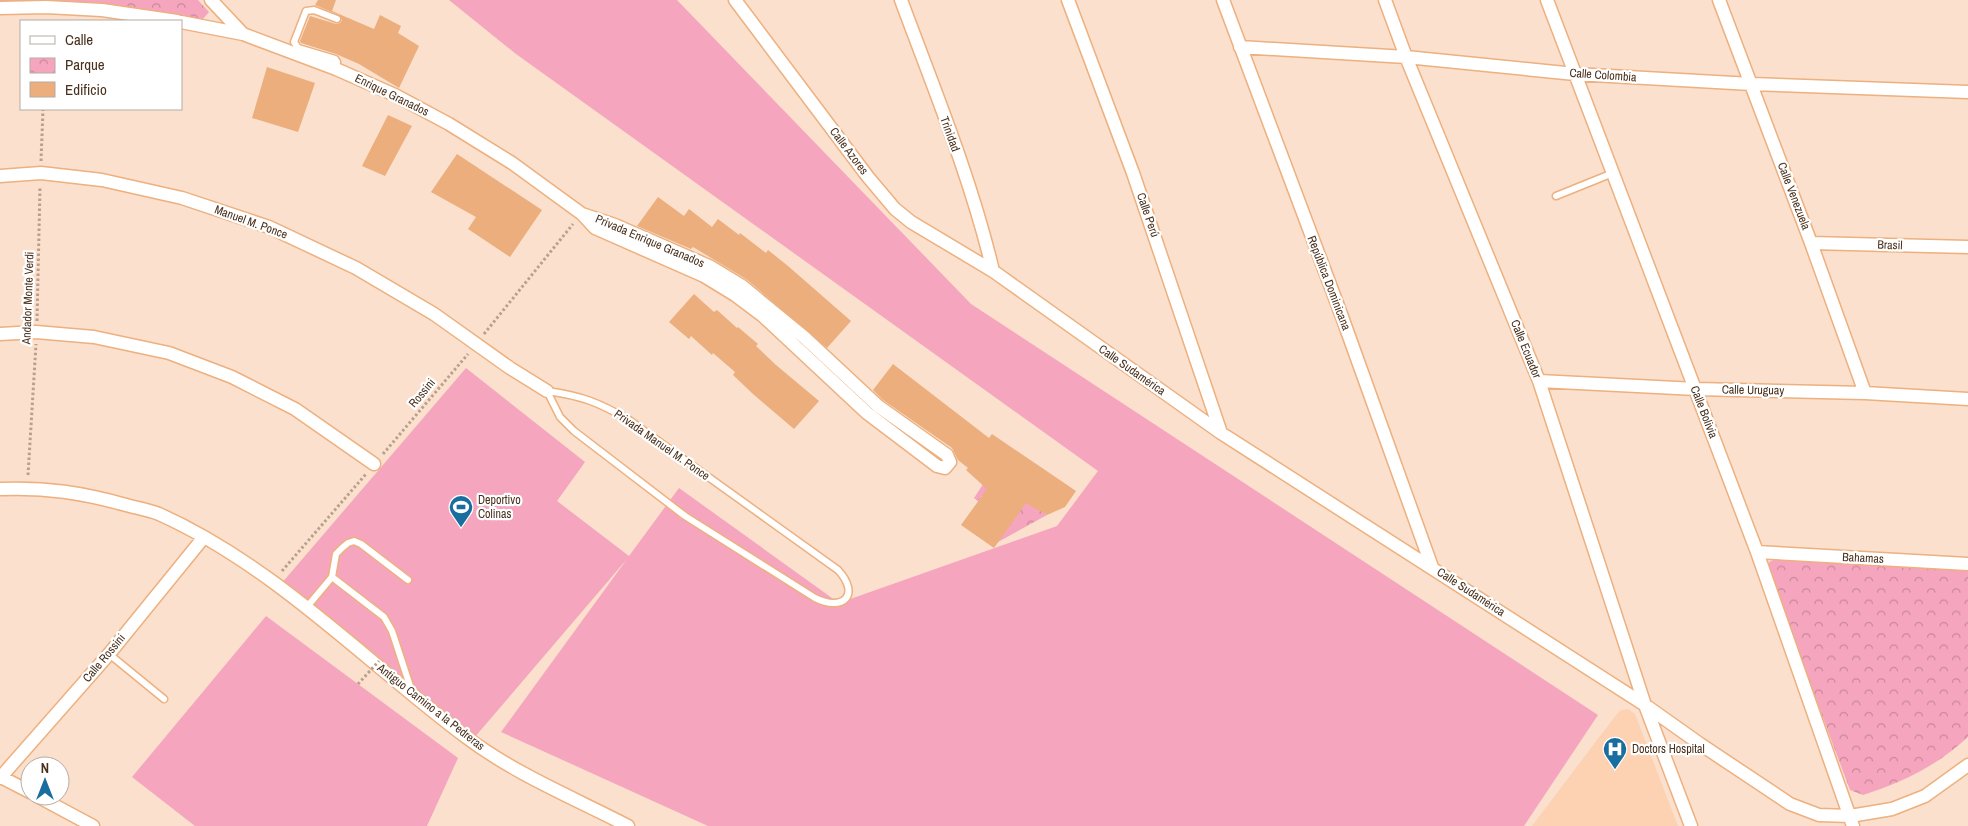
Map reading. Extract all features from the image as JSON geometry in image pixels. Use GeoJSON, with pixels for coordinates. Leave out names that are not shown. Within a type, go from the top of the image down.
{"type":"FeatureCollection","features":[{"type":"Feature","properties":{"kind":"street"},"geometry":{"type":"LineString","coordinates":[[211,0],[244,34]]}},
{"type":"Feature","properties":{"kind":"street","name":"Calle Azores"},"geometry":{"type":"LineString","coordinates":[[735,0],[895,210],[911,222],[993,271]]}},
{"type":"Feature","properties":{"kind":"street","name":"Trinidad"},"geometry":{"type":"LineString","coordinates":[[900,0],[960,161],[986,240],[993,271]]}},
{"type":"Feature","properties":{"kind":"street","name":"Calle Perú"},"geometry":{"type":"LineString","coordinates":[[1068,0],[1133,173],[1221,433]]}},
{"type":"Feature","properties":{"kind":"street","name":"República Dominicana"},"geometry":{"type":"LineString","coordinates":[[1223,0],[1341,314],[1432,567]]}},
{"type":"Feature","properties":{"kind":"street","name":"Calle Ecuador"},"geometry":{"type":"LineString","coordinates":[[1386,0],[1406,57],[1539,381],[1645,706],[1691,826]]}},
{"type":"Feature","properties":{"kind":"street","name":"Calle Bolivia"},"geometry":{"type":"LineString","coordinates":[[1547,0],[1757,552],[1852,821]]}},
{"type":"Feature","properties":{"kind":"street","name":"Calle Venezuela"},"geometry":{"type":"LineString","coordinates":[[1719,0],[1811,243],[1865,393]]}},
{"type":"Feature","properties":{"kind":"street"},"geometry":{"type":"LineString","coordinates":[[0,8],[46,7],[102,10],[170,20]]}},
{"type":"Feature","properties":{"kind":"street","name":"Enrique Granados"},"geometry":{"type":"LineString","coordinates":[[182,22],[244,34],[336,69],[395,95],[450,124],[512,163],[582,214]]}},
{"type":"Feature","properties":{"kind":"street","name":"Calle Colombia"},"geometry":{"type":"LineString","coordinates":[[1240,47],[1406,57],[1575,74],[1751,84],[1968,92]]}},
{"type":"Feature","properties":{"kind":"street","name":"Manuel M. Ponce"},"geometry":{"type":"LineString","coordinates":[[0,176],[41,173],[102,180],[182,198],[269,227],[356,268],[434,314],[476,344]]}},
{"type":"Feature","properties":{"kind":"street","name":"Privada Enrique Granados"},"geometry":{"type":"LineString","coordinates":[[582,214],[615,225],[709,266],[742,286],[797,331],[878,406],[947,455],[950,462],[948,466],[945,468],[937,466],[867,413],[763,316],[735,295],[704,276],[595,228],[582,214]]}},
{"type":"Feature","properties":{"kind":"street","name":"Brasil"},"geometry":{"type":"LineString","coordinates":[[1811,243],[1968,247]]}},
{"type":"Feature","properties":{"kind":"street","name":"Calle Sudamérica"},"geometry":{"type":"LineString","coordinates":[[993,271],[1221,433],[1322,499],[1432,567],[1645,706],[1790,804],[1818,815],[1852,821],[1892,809],[1925,796],[1968,765]]}},
{"type":"Feature","properties":{"kind":"street"},"geometry":{"type":"LineString","coordinates":[[0,334],[36,332],[94,336],[169,353],[232,377],[295,409],[374,464]]}},
{"type":"Feature","properties":{"kind":"street","name":"Privada Manuel M. Ponce"},"geometry":{"type":"LineString","coordinates":[[476,344],[547,391]]}},
{"type":"Feature","properties":{"kind":"street","name":"Calle Uruguay"},"geometry":{"type":"LineString","coordinates":[[1539,381],[1696,389],[1865,393],[1968,399]]}},
{"type":"Feature","properties":{"kind":"street","name":"Antiguo Camino a la Pedreras"},"geometry":{"type":"LineString","coordinates":[[0,489],[28,488],[86,494],[157,513],[204,536],[273,582],[467,738],[514,768],[628,826]]}},
{"type":"Feature","properties":{"kind":"street","name":"Calle Rossini"},"geometry":{"type":"LineString","coordinates":[[1,778],[109,654],[204,536]]}},
{"type":"Feature","properties":{"kind":"street","name":"Bahamas"},"geometry":{"type":"LineString","coordinates":[[1757,552],[1968,564]]}},
{"type":"Feature","properties":{"kind":"street"},"geometry":{"type":"LineString","coordinates":[[1,778],[20,787]]}},
{"type":"Feature","properties":{"kind":"street"},"geometry":{"type":"LineString","coordinates":[[56,806],[93,826]]}},
{"type":"Feature","properties":{"kind":"lane"},"geometry":{"type":"LineString","coordinates":[[336,69],[337,62],[335,59],[298,48],[294,42],[306,11],[314,10],[337,19]]}},
{"type":"Feature","properties":{"kind":"lane"},"geometry":{"type":"LineString","coordinates":[[1556,196],[1612,173]]}},
{"type":"Feature","properties":{"kind":"lane","name":"Privada Manuel M. Ponce"},"geometry":{"type":"LineString","coordinates":[[547,391],[575,395],[602,404],[629,420],[838,570],[847,580],[849,591],[844,600],[836,604],[824,603],[759,565],[685,516],[574,431],[560,417],[547,391]]}},
{"type":"Feature","properties":{"kind":"lane"},"geometry":{"type":"LineString","coordinates":[[306,608],[332,576],[336,554],[348,543],[354,541],[361,544],[408,580]]}},
{"type":"Feature","properties":{"kind":"lane"},"geometry":{"type":"LineString","coordinates":[[332,576],[384,617],[392,631],[412,694]]}},
{"type":"Feature","properties":{"kind":"lane"},"geometry":{"type":"LineString","coordinates":[[109,654],[164,699]]}},
{"type":"Feature","properties":{"kind":"path","name":"Andador Monte Verdi"},"geometry":{"type":"LineString","coordinates":[[28,488],[36,332],[43,110]]}},
{"type":"Feature","properties":{"kind":"path","name":"Rossini"},"geometry":{"type":"LineString","coordinates":[[273,582],[476,344],[582,214]]}},
{"type":"Feature","properties":{"kind":"path"},"geometry":{"type":"LineString","coordinates":[[358,684],[379,661]]}},
{"type":"Feature","properties":{"kind":"shaded area","name":"Doctors Hospital"},"geometry":{"type":"Polygon","coordinates":[[[1628,709],[1635,714],[1678,826],[1532,826],[1616,715],[1621,710],[1628,709]]]}},
{"type":"Feature","properties":{"kind":"green space"},"geometry":{"type":"Polygon","coordinates":[[[0,0],[198,0],[209,12],[203,19],[91,2],[0,3],[0,0]]]}},
{"type":"Feature","properties":{"kind":"green space"},"geometry":{"type":"Polygon","coordinates":[[[449,0],[677,0],[971,304],[1598,715],[1524,826],[708,826],[501,732],[627,559],[474,738],[281,584],[466,368],[585,462],[557,501],[629,556],[679,488],[839,603],[1057,526],[1098,471],[516,54],[449,0]]]}},
{"type":"Feature","properties":{"kind":"green space"},"geometry":{"type":"Polygon","coordinates":[[[989,475],[1047,515],[998,542],[982,496],[978,501],[974,498],[989,475]]]}},
{"type":"Feature","properties":{"kind":"green space"},"geometry":{"type":"Polygon","coordinates":[[[1778,558],[1968,568],[1968,737],[1944,757],[1906,778],[1863,795],[1850,790],[1768,571],[1769,562],[1778,558]]]}},
{"type":"Feature","properties":{"kind":"green space"},"geometry":{"type":"Polygon","coordinates":[[[266,616],[458,758],[427,826],[195,826],[132,777],[266,616]]]}},
{"type":"Feature","properties":{"kind":"building"},"geometry":{"type":"Polygon","coordinates":[[[318,0],[336,0],[332,11],[374,29],[380,15],[401,26],[398,33],[419,46],[399,88],[359,64],[336,54],[301,43],[300,41],[310,16],[336,24],[342,20],[339,15],[315,5],[318,0]]]}},
{"type":"Feature","properties":{"kind":"building"},"geometry":{"type":"Polygon","coordinates":[[[267,67],[315,83],[298,132],[252,118],[267,67]]]}},
{"type":"Feature","properties":{"kind":"building"},"geometry":{"type":"Polygon","coordinates":[[[388,115],[412,126],[385,176],[362,166],[388,115]]]}},
{"type":"Feature","properties":{"kind":"building"},"geometry":{"type":"Polygon","coordinates":[[[457,154],[542,210],[510,257],[468,229],[476,217],[431,192],[457,154]]]}},
{"type":"Feature","properties":{"kind":"building"},"geometry":{"type":"Polygon","coordinates":[[[658,197],[684,216],[689,209],[712,227],[718,219],[766,253],[768,250],[851,321],[827,348],[746,279],[693,247],[691,249],[637,226],[658,197]]]}},
{"type":"Feature","properties":{"kind":"building"},"geometry":{"type":"Polygon","coordinates":[[[694,294],[714,312],[717,310],[758,344],[756,346],[776,365],[819,401],[794,429],[753,394],[733,375],[735,372],[713,353],[712,355],[691,336],[689,339],[669,322],[694,294]]]}},
{"type":"Feature","properties":{"kind":"building"},"geometry":{"type":"Polygon","coordinates":[[[893,364],[989,438],[992,434],[1076,491],[1065,507],[1047,515],[1026,503],[994,548],[961,525],[987,489],[966,470],[968,468],[958,460],[952,448],[883,400],[873,390],[893,364]]]}},
{"type":"Feature","properties":{"kind":"place","name":"Deportivo Colinas"},"geometry":{"type":"Point","coordinates":[461,528]}},
{"type":"Feature","properties":{"kind":"place","name":"Doctors Hospital"},"geometry":{"type":"Point","coordinates":[1615,770]}}]}
